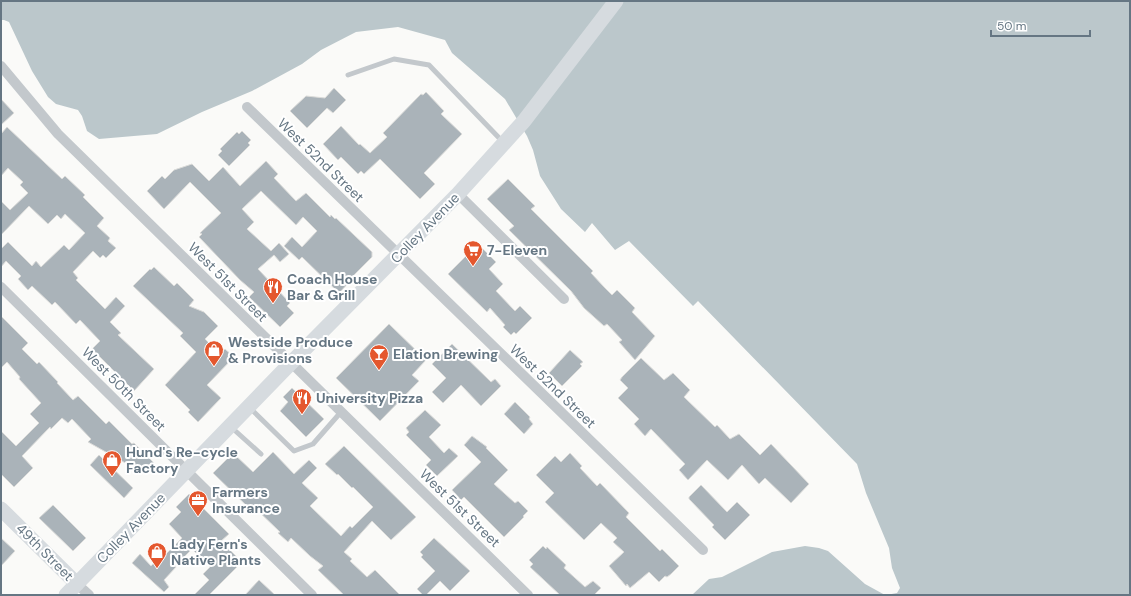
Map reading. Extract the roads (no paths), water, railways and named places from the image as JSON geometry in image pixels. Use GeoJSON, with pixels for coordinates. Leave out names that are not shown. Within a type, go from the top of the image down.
{"type":"FeatureCollection","features":[{"type":"Feature","properties":{"kind":"main road","name":"Colley Avenue"},"geometry":{"type":"LineString","coordinates":[[66,595],[129,528],[458,194],[524,120],[616,1]]}},
{"type":"Feature","properties":{"kind":"main road","name":"49th Street"},"geometry":{"type":"LineString","coordinates":[[1,509],[77,584]]}},
{"type":"Feature","properties":{"kind":"street","name":"West 51st Street"},"geometry":{"type":"LineString","coordinates":[[1,66],[58,134],[528,595]]}},
{"type":"Feature","properties":{"kind":"street","name":"West 52nd Street"},"geometry":{"type":"LineString","coordinates":[[247,107],[703,550]]}},
{"type":"Feature","properties":{"kind":"street"},"geometry":{"type":"LineString","coordinates":[[458,194],[564,299]]}},
{"type":"Feature","properties":{"kind":"street","name":"West 50th Street"},"geometry":{"type":"LineString","coordinates":[[1,287],[312,595]]}},
{"type":"Feature","properties":{"kind":"street","name":"49th Street"},"geometry":{"type":"LineString","coordinates":[[77,584],[89,595]]}},
{"type":"Feature","properties":{"kind":"lane"},"geometry":{"type":"LineString","coordinates":[[348,75],[394,59],[429,65],[504,143]]}},
{"type":"Feature","properties":{"kind":"lane"},"geometry":{"type":"LineString","coordinates":[[249,407],[294,451],[313,444],[340,412]]}},
{"type":"Feature","properties":{"kind":"lane"},"geometry":{"type":"LineString","coordinates":[[230,426],[261,454]]}},
{"type":"Feature","properties":{"kind":"place","name":"7-Eleven"},"geometry":{"type":"Point","coordinates":[473,267]}},
{"type":"Feature","properties":{"kind":"place","name":"Coach House Bar & Grill"},"geometry":{"type":"Point","coordinates":[273,304]}},
{"type":"Feature","properties":{"kind":"place","name":"Westside Produce & Provisions"},"geometry":{"type":"Point","coordinates":[214,367]}},
{"type":"Feature","properties":{"kind":"place","name":"Elation Brewing"},"geometry":{"type":"Point","coordinates":[379,371]}},
{"type":"Feature","properties":{"kind":"place","name":"University Pizza"},"geometry":{"type":"Point","coordinates":[302,415]}},
{"type":"Feature","properties":{"kind":"place","name":"Hund's Re-cycle Factory"},"geometry":{"type":"Point","coordinates":[112,477]}},
{"type":"Feature","properties":{"kind":"place","name":"Farmers Insurance"},"geometry":{"type":"Point","coordinates":[198,517]}},
{"type":"Feature","properties":{"kind":"place","name":"Lady Fern's Native Plants"},"geometry":{"type":"Point","coordinates":[157,569]}}]}
